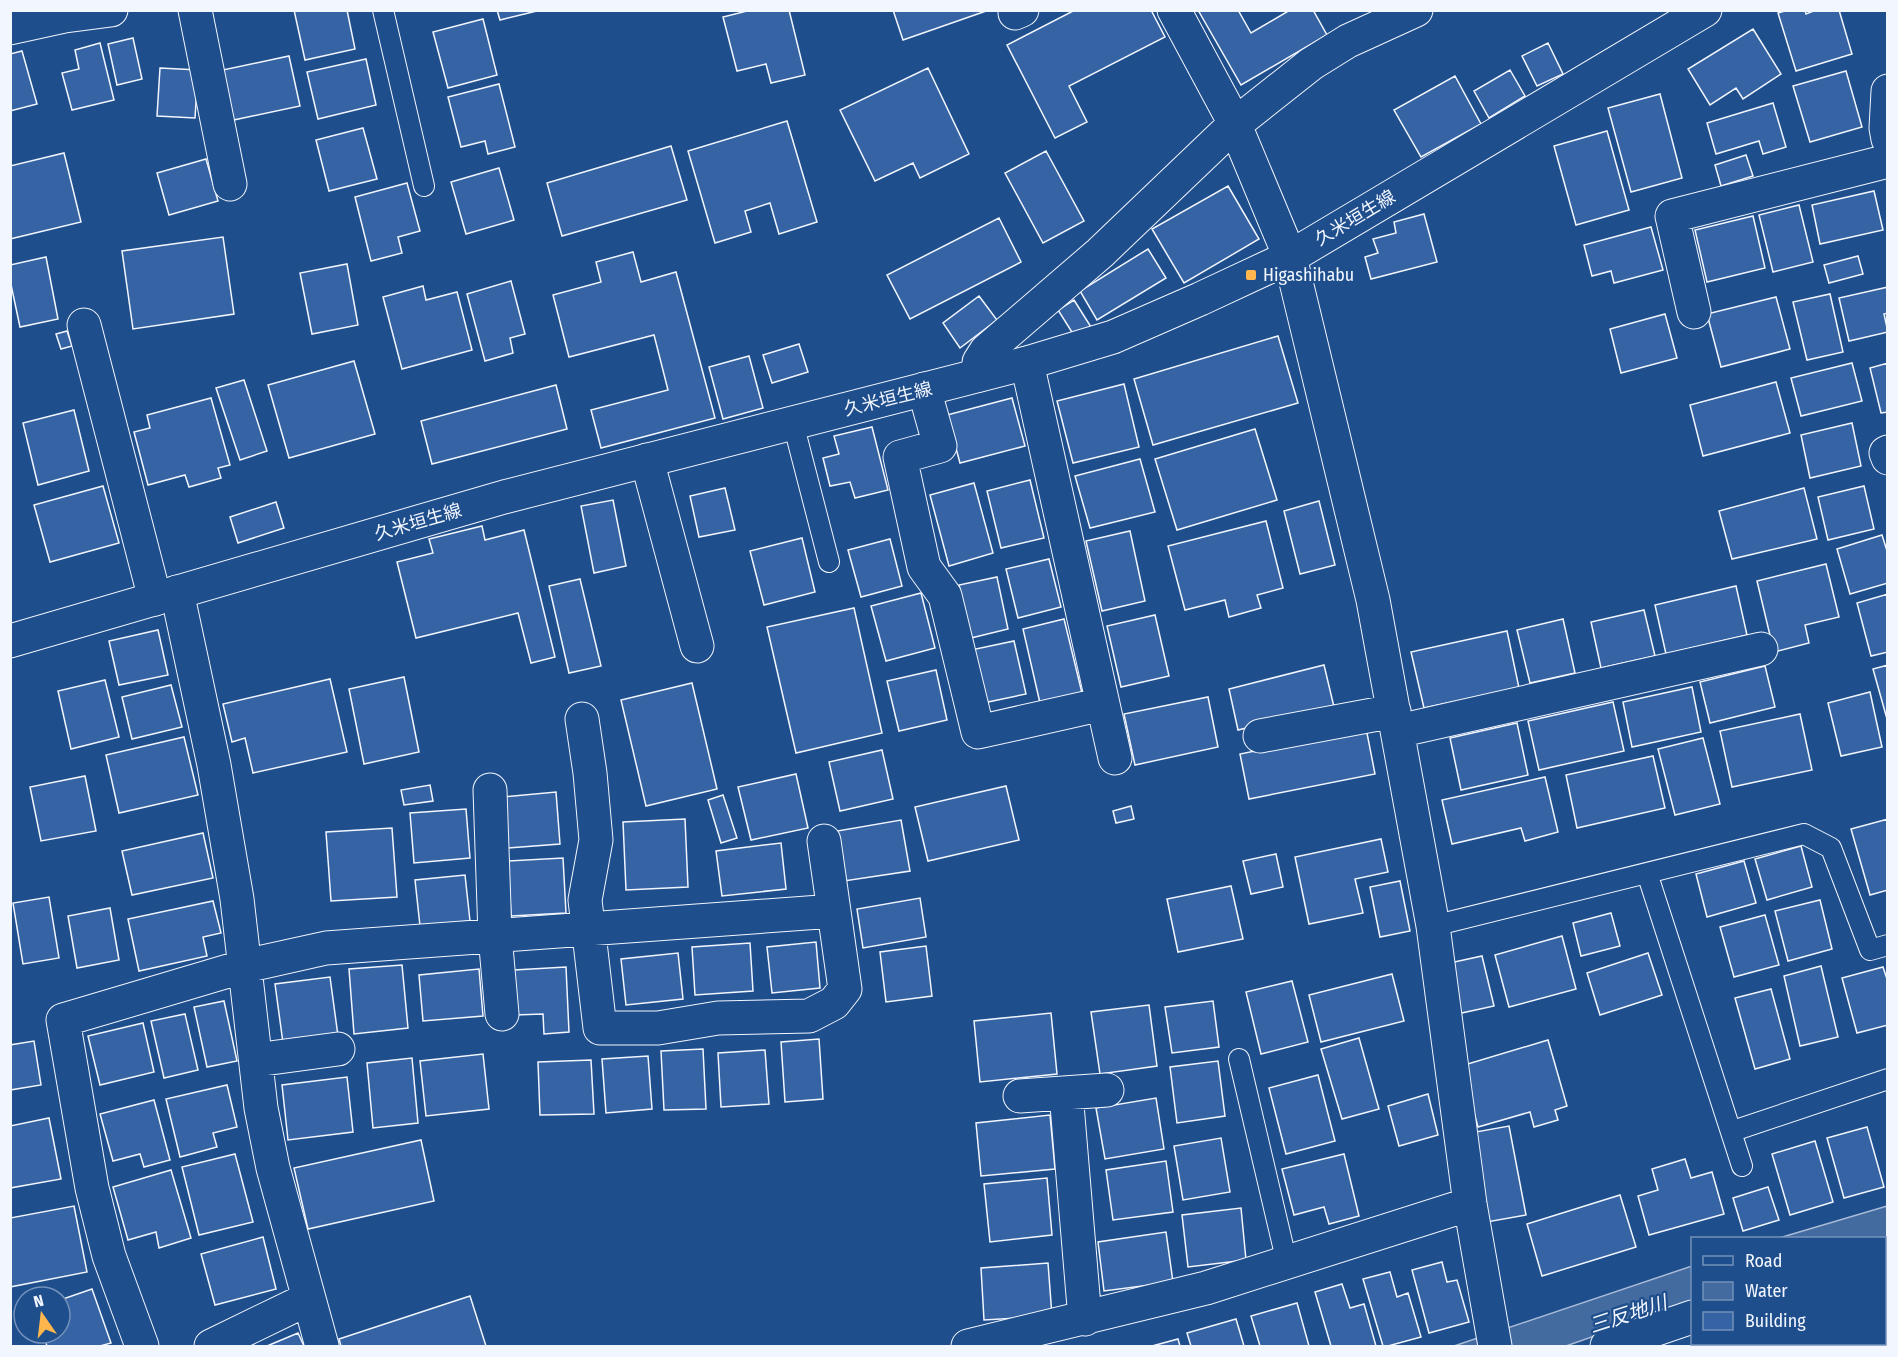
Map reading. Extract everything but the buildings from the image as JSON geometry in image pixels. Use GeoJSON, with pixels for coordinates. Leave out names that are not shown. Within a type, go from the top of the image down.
{"type":"FeatureCollection","features":[{"type":"Feature","properties":{"kind":"street"},"geometry":{"type":"LineString","coordinates":[[10,28],[64,13],[111,10]]}},
{"type":"Feature","properties":{"kind":"street"},"geometry":{"type":"LineString","coordinates":[[195,10],[230,184]]}},
{"type":"Feature","properties":{"kind":"street"},"geometry":{"type":"LineString","coordinates":[[1174,10],[1234,125],[1290,257],[1372,600],[1396,721],[1433,926],[1470,1204],[1493,1336]]}},
{"type":"Feature","properties":{"kind":"street"},"geometry":{"type":"LineString","coordinates":[[979,375],[979,362],[986,351],[1100,253],[1234,125],[1320,58],[1348,41],[1416,10]]}},
{"type":"Feature","properties":{"kind":"street","name":"久米垣生線"},"geometry":{"type":"LineString","coordinates":[[10,641],[504,497],[1027,363],[1113,336],[1290,257],[1705,10]]}},
{"type":"Feature","properties":{"kind":"street"},"geometry":{"type":"LineString","coordinates":[[1887,91],[1887,139]]}},
{"type":"Feature","properties":{"kind":"street"},"geometry":{"type":"LineString","coordinates":[[1694,312],[1672,216],[1887,161]]}},
{"type":"Feature","properties":{"kind":"street"},"geometry":{"type":"LineString","coordinates":[[84,325],[166,596],[214,765],[237,898],[261,1108],[273,1168],[322,1347]]}},
{"type":"Feature","properties":{"kind":"street"},"geometry":{"type":"LineString","coordinates":[[1027,363],[1115,758]]}},
{"type":"Feature","properties":{"kind":"street"},"geometry":{"type":"LineString","coordinates":[[924,389],[940,446],[900,457],[924,567],[945,596],[978,732],[1103,704]]}},
{"type":"Feature","properties":{"kind":"street"},"geometry":{"type":"LineString","coordinates":[[1887,452],[1887,458]]}},
{"type":"Feature","properties":{"kind":"street"},"geometry":{"type":"LineString","coordinates":[[647,460],[697,646]]}},
{"type":"Feature","properties":{"kind":"street"},"geometry":{"type":"LineString","coordinates":[[1260,736],[1396,721],[1761,650]]}},
{"type":"Feature","properties":{"kind":"street"},"geometry":{"type":"LineString","coordinates":[[582,719],[596,840],[585,900],[600,1028],[658,1028],[718,1018],[809,1016],[834,1003],[845,989],[824,841]]}},
{"type":"Feature","properties":{"kind":"street"},"geometry":{"type":"LineString","coordinates":[[490,790],[495,936],[502,1014]]}},
{"type":"Feature","properties":{"kind":"street"},"geometry":{"type":"LineString","coordinates":[[142,1347],[109,1256],[92,1188],[63,1020],[245,966],[326,948],[834,911]]}},
{"type":"Feature","properties":{"kind":"street"},"geometry":{"type":"LineString","coordinates":[[256,1060],[338,1049]]}},
{"type":"Feature","properties":{"kind":"street"},"geometry":{"type":"LineString","coordinates":[[1020,1096],[1107,1090]]}},
{"type":"Feature","properties":{"kind":"street"},"geometry":{"type":"LineString","coordinates":[[1066,1093],[1085,1319]]}},
{"type":"Feature","properties":{"kind":"street"},"geometry":{"type":"LineString","coordinates":[[968,1347],[1206,1288],[1470,1204]]}},
{"type":"Feature","properties":{"kind":"street"},"geometry":{"type":"LineString","coordinates":[[215,1346],[308,1299]]}},
{"type":"Feature","properties":{"kind":"street"},"geometry":{"type":"LineString","coordinates":[[1607,1347],[1691,1317]]}},
{"type":"Feature","properties":{"kind":"lane"},"geometry":{"type":"LineString","coordinates":[[383,10],[424,186]]}},
{"type":"Feature","properties":{"kind":"lane"},"geometry":{"type":"LineString","coordinates":[[793,423],[829,562]]}},
{"type":"Feature","properties":{"kind":"lane"},"geometry":{"type":"LineString","coordinates":[[1433,926],[1804,834],[1831,848],[1870,950],[1887,945]]}},
{"type":"Feature","properties":{"kind":"lane"},"geometry":{"type":"LineString","coordinates":[[1647,873],[1733,1131],[1742,1166]]}},
{"type":"Feature","properties":{"kind":"lane"},"geometry":{"type":"LineString","coordinates":[[1239,1059],[1287,1263]]}},
{"type":"Feature","properties":{"kind":"lane"},"geometry":{"type":"LineString","coordinates":[[1733,1131],[1887,1079]]}},
{"type":"Feature","properties":{"kind":"water"},"geometry":{"type":"Polygon","coordinates":[[[1887,1206],[1886,1244],[1886,1237],[1782,1237],[1887,1206]]]}},
{"type":"Feature","properties":{"kind":"water","name":"三反地川"},"geometry":{"type":"Polygon","coordinates":[[[1691,1266],[1691,1302],[1566,1346],[1454,1346],[1691,1266]]]}},
{"type":"Feature","properties":{"kind":"place","name":"Higashihabu"},"geometry":{"type":"Point","coordinates":[1251,275]}}]}
